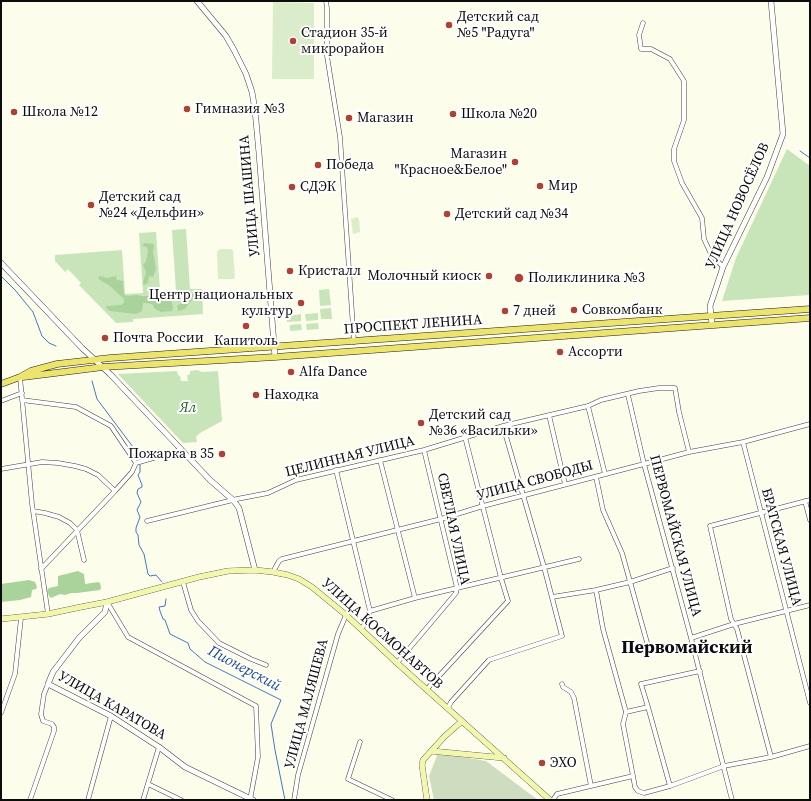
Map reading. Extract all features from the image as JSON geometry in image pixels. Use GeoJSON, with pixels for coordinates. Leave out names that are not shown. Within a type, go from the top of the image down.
{"type":"FeatureCollection","features":[{"type":"Feature","properties":{"kind":"main road","name":"ПРОСПЕКТ ЛЕНИНА"},"geometry":{"type":"LineString","coordinates":[[1,384],[31,371],[57,364],[95,359],[274,348],[810,309]]}},
{"type":"Feature","properties":{"kind":"main road","name":"ПРОСПЕКТ ЛЕНИНА"},"geometry":{"type":"LineString","coordinates":[[20,377],[103,367],[275,357],[810,318]]}},
{"type":"Feature","properties":{"kind":"main road"},"geometry":{"type":"LineString","coordinates":[[444,335],[445,344]]}},
{"type":"Feature","properties":{"kind":"main road","name":"УЛИЦА КОСМОНАВТОВ"},"geometry":{"type":"LineString","coordinates":[[1,619],[48,614],[107,602],[228,571],[255,570],[273,572],[299,579],[312,587],[346,615],[396,663],[550,800]]}},
{"type":"Feature","properties":{"kind":"main road"},"geometry":{"type":"LineString","coordinates":[[427,800],[422,765],[423,760],[445,736],[462,721]]}},
{"type":"Feature","properties":{"kind":"main road"},"geometry":{"type":"LineString","coordinates":[[431,751],[504,758]]}},
{"type":"Feature","properties":{"kind":"street","name":"УЛИЦА ШАШИНА"},"geometry":{"type":"LineString","coordinates":[[198,1],[226,36],[246,74],[252,92],[255,110],[275,357]]}},
{"type":"Feature","properties":{"kind":"street"},"geometry":{"type":"LineString","coordinates":[[326,1],[327,56],[340,137],[354,342]]}},
{"type":"Feature","properties":{"kind":"street","name":"УЛИЦА НОВОСЁЛОВ"},"geometry":{"type":"LineString","coordinates":[[712,325],[710,306],[723,267],[767,177],[783,134],[771,1]]}},
{"type":"Feature","properties":{"kind":"street"},"geometry":{"type":"LineString","coordinates":[[643,22],[639,35],[641,49],[651,50],[670,59],[684,81],[684,120],[674,149],[674,161],[682,183],[702,218],[704,239],[711,254],[723,267]]}},
{"type":"Feature","properties":{"kind":"street"},"geometry":{"type":"LineString","coordinates":[[1,263],[103,367],[210,480],[233,500],[239,508],[255,570]]}},
{"type":"Feature","properties":{"kind":"street"},"geometry":{"type":"LineString","coordinates":[[20,377],[28,464],[48,614]]}},
{"type":"Feature","properties":{"kind":"street","name":"ЦЕЛИННАЯ УЛИЦА"},"geometry":{"type":"LineString","coordinates":[[147,521],[268,493],[296,480],[424,450],[503,426],[588,406],[601,400],[652,389],[675,388],[679,412],[689,452]]}},
{"type":"Feature","properties":{"kind":"street"},"geometry":{"type":"LineString","coordinates":[[1,401],[22,393]]}},
{"type":"Feature","properties":{"kind":"street","name":"ПЕРВОМАЙСКАЯ УЛИЦА"},"geometry":{"type":"LineString","coordinates":[[628,395],[644,464],[700,671],[732,800]]}},
{"type":"Feature","properties":{"kind":"street"},"geometry":{"type":"LineString","coordinates":[[22,400],[76,407],[111,426],[136,463]]}},
{"type":"Feature","properties":{"kind":"street"},"geometry":{"type":"LineString","coordinates":[[588,406],[605,474]]}},
{"type":"Feature","properties":{"kind":"street"},"geometry":{"type":"LineString","coordinates":[[549,415],[566,484]]}},
{"type":"Feature","properties":{"kind":"street","name":"УЛИЦА СВОБОДЫ"},"geometry":{"type":"LineString","coordinates":[[273,572],[282,559],[441,519],[483,506],[689,452],[742,442],[810,424]]}},
{"type":"Feature","properties":{"kind":"street"},"geometry":{"type":"LineString","coordinates":[[448,708],[451,702],[489,660],[562,636],[524,495],[503,426]]}},
{"type":"Feature","properties":{"kind":"street"},"geometry":{"type":"LineString","coordinates":[[426,689],[508,601],[500,578],[465,437]]}},
{"type":"Feature","properties":{"kind":"street","name":"БРАТСКАЯ УЛИЦА"},"geometry":{"type":"LineString","coordinates":[[742,442],[810,703]]}},
{"type":"Feature","properties":{"kind":"street"},"geometry":{"type":"LineString","coordinates":[[41,569],[115,491],[132,472],[136,463],[181,450]]}},
{"type":"Feature","properties":{"kind":"street","name":"СВЕТЛАЯ УЛИЦА"},"geometry":{"type":"LineString","coordinates":[[396,663],[452,599],[457,588],[424,450]]}},
{"type":"Feature","properties":{"kind":"street"},"geometry":{"type":"LineString","coordinates":[[380,460],[415,598]]}},
{"type":"Feature","properties":{"kind":"street"},"geometry":{"type":"LineString","coordinates":[[1,469],[28,464],[58,463],[86,469],[98,475],[115,491]]}},
{"type":"Feature","properties":{"kind":"street"},"geometry":{"type":"LineString","coordinates":[[336,470],[370,611],[368,620],[361,629]]}},
{"type":"Feature","properties":{"kind":"street"},"geometry":{"type":"LineString","coordinates":[[596,476],[603,510],[622,553],[648,646]]}},
{"type":"Feature","properties":{"kind":"street"},"geometry":{"type":"LineString","coordinates":[[771,757],[736,628],[731,619],[710,526],[808,501],[810,520]]}},
{"type":"Feature","properties":{"kind":"street"},"geometry":{"type":"LineString","coordinates":[[34,511],[59,517],[70,523],[77,530],[84,560]]}},
{"type":"Feature","properties":{"kind":"street"},"geometry":{"type":"LineString","coordinates":[[370,611],[415,598],[579,559]]}},
{"type":"Feature","properties":{"kind":"street"},"geometry":{"type":"LineString","coordinates":[[552,597],[596,590],[630,582],[673,568]]}},
{"type":"Feature","properties":{"kind":"street"},"geometry":{"type":"LineString","coordinates":[[183,582],[191,610],[198,621],[219,642],[251,659],[266,664]]}},
{"type":"Feature","properties":{"kind":"street"},"geometry":{"type":"LineString","coordinates":[[596,590],[603,629],[626,712],[623,724],[635,787],[638,791],[644,793],[670,786],[724,766],[771,757],[810,746]]}},
{"type":"Feature","properties":{"kind":"street"},"geometry":{"type":"LineString","coordinates":[[107,602],[128,637],[256,706],[258,757],[251,800]]}},
{"type":"Feature","properties":{"kind":"street","name":"УЛИЦА КАРАТОВА"},"geometry":{"type":"LineString","coordinates":[[107,602],[105,612],[79,638],[53,672],[48,684],[111,716],[159,747],[185,767],[251,800]]}},
{"type":"Feature","properties":{"kind":"street"},"geometry":{"type":"LineString","coordinates":[[691,638],[734,624],[810,605]]}},
{"type":"Feature","properties":{"kind":"street","name":"УЛИЦА МАЛЯШЕВА"},"geometry":{"type":"LineString","coordinates":[[294,800],[298,775],[338,634],[346,615]]}},
{"type":"Feature","properties":{"kind":"street"},"geometry":{"type":"LineString","coordinates":[[1,713],[15,674],[20,618]]}},
{"type":"Feature","properties":{"kind":"street"},"geometry":{"type":"LineString","coordinates":[[670,786],[641,684],[700,671]]}},
{"type":"Feature","properties":{"kind":"street"},"geometry":{"type":"LineString","coordinates":[[30,800],[54,731],[52,724],[43,721],[41,714],[44,694],[48,684]]}},
{"type":"Feature","properties":{"kind":"street"},"geometry":{"type":"LineString","coordinates":[[562,684],[563,687],[571,692],[574,698],[591,786]]}},
{"type":"Feature","properties":{"kind":"street"},"geometry":{"type":"LineString","coordinates":[[626,712],[648,707]]}},
{"type":"Feature","properties":{"kind":"street"},"geometry":{"type":"LineString","coordinates":[[88,800],[111,716]]}},
{"type":"Feature","properties":{"kind":"street"},"geometry":{"type":"LineString","coordinates":[[360,742],[348,779],[392,800]]}},
{"type":"Feature","properties":{"kind":"street"},"geometry":{"type":"LineString","coordinates":[[143,800],[159,747]]}},
{"type":"Feature","properties":{"kind":"street"},"geometry":{"type":"LineString","coordinates":[[553,800],[557,794],[633,776]]}},
{"type":"Feature","properties":{"kind":"street"},"geometry":{"type":"LineString","coordinates":[[148,784],[181,800]]}},
{"type":"Feature","properties":{"kind":"green space","name":"Стадион 35-й микрорайон"},"geometry":{"type":"Polygon","coordinates":[[[273,2],[314,3],[314,79],[272,79],[273,2]]]}},
{"type":"Feature","properties":{"kind":"green space"},"geometry":{"type":"Polygon","coordinates":[[[787,149],[810,166],[810,295],[722,301],[736,258],[787,149]]]}},
{"type":"Feature","properties":{"kind":"green space"},"geometry":{"type":"Polygon","coordinates":[[[357,217],[359,219],[360,232],[353,234],[351,219],[357,217]]]}},
{"type":"Feature","properties":{"kind":"green space"},"geometry":{"type":"Polygon","coordinates":[[[186,229],[190,289],[202,289],[203,314],[133,319],[133,322],[116,323],[79,285],[81,283],[68,269],[65,272],[55,261],[55,255],[122,250],[125,294],[143,293],[139,233],[156,232],[160,291],[176,291],[172,230],[186,229]]]}},
{"type":"Feature","properties":{"kind":"green space"},"geometry":{"type":"Polygon","coordinates":[[[145,243],[154,245],[153,252],[156,269],[153,277],[149,276],[148,283],[144,285],[143,283],[146,272],[143,265],[146,261],[148,251],[147,247],[142,246],[145,243]]]}},
{"type":"Feature","properties":{"kind":"green space"},"geometry":{"type":"Polygon","coordinates":[[[218,250],[233,250],[234,279],[218,279],[217,253],[218,250]]]}},
{"type":"Feature","properties":{"kind":"green space"},"geometry":{"type":"Polygon","coordinates":[[[100,276],[107,278],[116,276],[117,280],[123,281],[124,294],[126,296],[154,296],[170,293],[172,295],[172,311],[161,312],[155,309],[152,304],[143,303],[142,311],[136,314],[110,311],[106,308],[107,306],[121,305],[124,303],[124,299],[110,286],[100,280],[98,278],[100,276]]]}},
{"type":"Feature","properties":{"kind":"green space"},"geometry":{"type":"Polygon","coordinates":[[[329,289],[331,305],[320,306],[319,290],[329,289]]]}},
{"type":"Feature","properties":{"kind":"green space"},"geometry":{"type":"Polygon","coordinates":[[[190,292],[193,293],[195,298],[185,309],[178,311],[177,306],[181,303],[179,297],[190,292]]]}},
{"type":"Feature","properties":{"kind":"green space"},"geometry":{"type":"Polygon","coordinates":[[[331,308],[332,319],[321,319],[320,309],[331,308]]]}},
{"type":"Feature","properties":{"kind":"green space"},"geometry":{"type":"Polygon","coordinates":[[[318,313],[318,320],[306,321],[305,314],[318,313]]]}},
{"type":"Feature","properties":{"kind":"green space"},"geometry":{"type":"Polygon","coordinates":[[[301,314],[301,321],[287,322],[287,316],[301,314]]]}},
{"type":"Feature","properties":{"kind":"green space"},"geometry":{"type":"Polygon","coordinates":[[[318,323],[319,329],[307,330],[306,324],[318,323]]]}},
{"type":"Feature","properties":{"kind":"green space"},"geometry":{"type":"Polygon","coordinates":[[[301,324],[302,330],[290,331],[290,325],[301,324]]]}},
{"type":"Feature","properties":{"kind":"green space","name":"Ял"},"geometry":{"type":"Polygon","coordinates":[[[197,370],[202,372],[218,371],[222,421],[200,433],[196,437],[197,442],[183,443],[118,374],[177,371],[181,381],[188,381],[187,375],[190,374],[190,371],[197,370]]]}},
{"type":"Feature","properties":{"kind":"green space"},"geometry":{"type":"Polygon","coordinates":[[[78,571],[84,574],[85,584],[100,583],[100,590],[65,595],[60,594],[51,598],[49,596],[47,590],[58,586],[58,576],[78,571]]]}},
{"type":"Feature","properties":{"kind":"green space"},"geometry":{"type":"Polygon","coordinates":[[[29,580],[35,582],[37,587],[36,589],[32,590],[31,597],[1,602],[1,584],[29,580]]]}},
{"type":"Feature","properties":{"kind":"green space"},"geometry":{"type":"Polygon","coordinates":[[[438,753],[486,761],[538,800],[434,800],[429,776],[438,753]]]}},
{"type":"Feature","properties":{"kind":"waterway"},"geometry":{"type":"LineString","coordinates":[[800,151],[810,158]]}},
{"type":"Feature","properties":{"kind":"waterway","name":"Пионерский"},"geometry":{"type":"LineString","coordinates":[[1,276],[33,312],[42,336],[49,343],[56,346]]}},
{"type":"Feature","properties":{"kind":"waterway","name":"Пионерский"},"geometry":{"type":"LineString","coordinates":[[92,381],[97,399],[136,451],[139,458]]}},
{"type":"Feature","properties":{"kind":"waterway","name":"Пионерский"},"geometry":{"type":"LineString","coordinates":[[140,465],[140,472],[138,475],[142,487],[138,489],[137,493],[141,502],[137,510],[140,517],[136,532],[138,535],[139,545],[144,554],[148,574],[150,576],[156,575],[162,582]]}},
{"type":"Feature","properties":{"kind":"waterway","name":"Пионерский"},"geometry":{"type":"LineString","coordinates":[[166,599],[165,606],[159,607],[170,634],[188,643],[190,649],[205,662],[281,700],[271,724],[285,800]]}},
{"type":"Feature","properties":{"kind":"place","name":"Детский сад №5 \"Радуга\""},"geometry":{"type":"Point","coordinates":[449,25]}},
{"type":"Feature","properties":{"kind":"place","name":"Стадион 35-й микрорайон"},"geometry":{"type":"Point","coordinates":[293,41]}},
{"type":"Feature","properties":{"kind":"place","name":"Гимназия №3"},"geometry":{"type":"Point","coordinates":[187,109]}},
{"type":"Feature","properties":{"kind":"place","name":"Школа №12"},"geometry":{"type":"Point","coordinates":[14,112]}},
{"type":"Feature","properties":{"kind":"place","name":"Школа №20"},"geometry":{"type":"Point","coordinates":[453,114]}},
{"type":"Feature","properties":{"kind":"place","name":"Магазин"},"geometry":{"type":"Point","coordinates":[349,118]}},
{"type":"Feature","properties":{"kind":"place","name":"Магазин \"Красное&Белое\""},"geometry":{"type":"Point","coordinates":[515,162]}},
{"type":"Feature","properties":{"kind":"place","name":"Победа"},"geometry":{"type":"Point","coordinates":[318,165]}},
{"type":"Feature","properties":{"kind":"place","name":"Мир"},"geometry":{"type":"Point","coordinates":[540,186]}},
{"type":"Feature","properties":{"kind":"place","name":"СДЭК"},"geometry":{"type":"Point","coordinates":[292,187]}},
{"type":"Feature","properties":{"kind":"place","name":"Детский сад №24 «Дельфин»"},"geometry":{"type":"Point","coordinates":[91,205]}},
{"type":"Feature","properties":{"kind":"place","name":"Детский сад №34"},"geometry":{"type":"Point","coordinates":[447,214]}},
{"type":"Feature","properties":{"kind":"place","name":"Кристалл"},"geometry":{"type":"Point","coordinates":[290,271]}},
{"type":"Feature","properties":{"kind":"place","name":"Молочный киоск"},"geometry":{"type":"Point","coordinates":[489,276]}},
{"type":"Feature","properties":{"kind":"place","name":"Поликлиника №3"},"geometry":{"type":"Point","coordinates":[519,278]}},
{"type":"Feature","properties":{"kind":"place","name":"Центр национальных культур"},"geometry":{"type":"Point","coordinates":[301,303]}},
{"type":"Feature","properties":{"kind":"place","name":"Совкомбанк"},"geometry":{"type":"Point","coordinates":[574,310]}},
{"type":"Feature","properties":{"kind":"place","name":"7 дней"},"geometry":{"type":"Point","coordinates":[505,311]}},
{"type":"Feature","properties":{"kind":"place","name":"Капитоль"},"geometry":{"type":"Point","coordinates":[246,326]}},
{"type":"Feature","properties":{"kind":"place","name":"Почта России"},"geometry":{"type":"Point","coordinates":[105,338]}},
{"type":"Feature","properties":{"kind":"place","name":"Ассорти"},"geometry":{"type":"Point","coordinates":[560,352]}},
{"type":"Feature","properties":{"kind":"place","name":"Alfa Dance"},"geometry":{"type":"Point","coordinates":[291,372]}},
{"type":"Feature","properties":{"kind":"place","name":"Находка"},"geometry":{"type":"Point","coordinates":[256,395]}},
{"type":"Feature","properties":{"kind":"place","name":"Детский сад №36 «Васильки»"},"geometry":{"type":"Point","coordinates":[421,423]}},
{"type":"Feature","properties":{"kind":"place","name":"Пожарка в 35"},"geometry":{"type":"Point","coordinates":[222,454]}},
{"type":"Feature","properties":{"kind":"place","name":"ЭХО"},"geometry":{"type":"Point","coordinates":[542,763]}},
{"type":"Feature","properties":{"kind":"district","name":"Первомайский"},"geometry":{"type":"Point","coordinates":[687,648]}}]}
